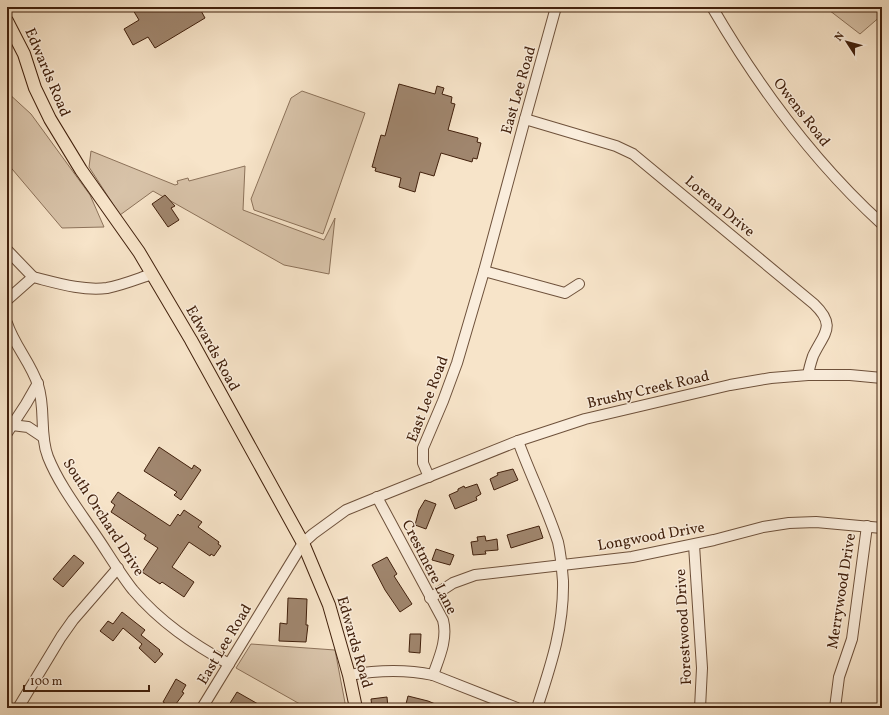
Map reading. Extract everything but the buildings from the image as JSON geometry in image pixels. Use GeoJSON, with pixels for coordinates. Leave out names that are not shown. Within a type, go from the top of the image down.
{"type":"FeatureCollection","features":[{"type":"Feature","properties":{"kind":"main road","name":"Edwards Road"},"geometry":{"type":"LineString","coordinates":[[7,21],[24,54],[38,93],[50,119],[81,170],[152,274],[303,543],[329,605],[349,675],[356,708]]}},
{"type":"Feature","properties":{"kind":"street","name":"East Lee Road"},"geometry":{"type":"LineString","coordinates":[[202,708],[303,543],[346,510],[429,476],[423,462],[423,448],[451,380],[484,272],[556,7]]}},
{"type":"Feature","properties":{"kind":"street","name":"Owens Road"},"geometry":{"type":"LineString","coordinates":[[712,7],[748,66],[811,150],[882,224]]}},
{"type":"Feature","properties":{"kind":"street","name":"Lorena Drive"},"geometry":{"type":"LineString","coordinates":[[525,119],[616,146],[633,154],[814,304],[825,315],[827,323],[824,337],[813,357],[808,374]]}},
{"type":"Feature","properties":{"kind":"street"},"geometry":{"type":"LineString","coordinates":[[7,250],[33,277],[73,287],[96,288],[117,286],[152,274]]}},
{"type":"Feature","properties":{"kind":"street"},"geometry":{"type":"LineString","coordinates":[[484,272],[565,293],[579,284]]}},
{"type":"Feature","properties":{"kind":"street"},"geometry":{"type":"LineString","coordinates":[[7,300],[33,277]]}},
{"type":"Feature","properties":{"kind":"street","name":"South Orchard Drive"},"geometry":{"type":"LineString","coordinates":[[7,323],[10,332],[38,383],[43,408],[43,437],[45,448],[53,469],[72,501],[133,589],[146,603],[175,630],[196,645],[229,664]]}},
{"type":"Feature","properties":{"kind":"street","name":"Brushy Creek Road"},"geometry":{"type":"LineString","coordinates":[[429,476],[518,440],[585,419],[730,385],[770,378],[808,374],[850,375],[882,378]]}},
{"type":"Feature","properties":{"kind":"street"},"geometry":{"type":"LineString","coordinates":[[10,429],[38,383]]}},
{"type":"Feature","properties":{"kind":"street"},"geometry":{"type":"LineString","coordinates":[[10,429],[28,427],[43,437]]}},
{"type":"Feature","properties":{"kind":"street"},"geometry":{"type":"LineString","coordinates":[[518,440],[558,543],[562,566],[563,597],[560,627],[553,660],[537,708]]}},
{"type":"Feature","properties":{"kind":"street","name":"Crestmere Lane"},"geometry":{"type":"LineString","coordinates":[[377,497],[430,598],[440,613],[444,624],[444,639],[432,675]]}},
{"type":"Feature","properties":{"kind":"street","name":"Longwood Drive"},"geometry":{"type":"LineString","coordinates":[[430,598],[453,583],[475,575],[632,557],[763,527],[790,523],[816,522],[882,528]]}},
{"type":"Feature","properties":{"kind":"street","name":"Merrywood Drive"},"geometry":{"type":"LineString","coordinates":[[835,708],[839,677],[852,639],[867,526]]}},
{"type":"Feature","properties":{"kind":"street","name":"Forestwood Drive"},"geometry":{"type":"LineString","coordinates":[[694,544],[702,668],[700,708]]}},
{"type":"Feature","properties":{"kind":"street"},"geometry":{"type":"LineString","coordinates":[[18,708],[73,620],[118,568]]}},
{"type":"Feature","properties":{"kind":"street"},"geometry":{"type":"LineString","coordinates":[[349,675],[397,670],[432,675],[517,708]]}},
{"type":"Feature","properties":{"kind":"shaded area"},"geometry":{"type":"Polygon","coordinates":[[[825,7],[882,7],[882,15],[860,34],[825,7]]]}},
{"type":"Feature","properties":{"kind":"shaded area"},"geometry":{"type":"Polygon","coordinates":[[[302,91],[365,113],[323,234],[254,210],[251,199],[291,98],[302,91]]]}},
{"type":"Feature","properties":{"kind":"shaded area"},"geometry":{"type":"Polygon","coordinates":[[[7,92],[31,114],[90,195],[104,227],[62,228],[7,163],[7,92]]]}},
{"type":"Feature","properties":{"kind":"shaded area"},"geometry":{"type":"Polygon","coordinates":[[[91,151],[175,185],[178,184],[177,181],[188,178],[189,181],[245,166],[243,210],[324,240],[335,218],[329,274],[284,265],[153,191],[120,215],[89,167],[91,151]]]}},
{"type":"Feature","properties":{"kind":"shaded area"},"geometry":{"type":"Polygon","coordinates":[[[251,644],[335,650],[346,708],[307,708],[236,668],[251,644]]]}}]}
